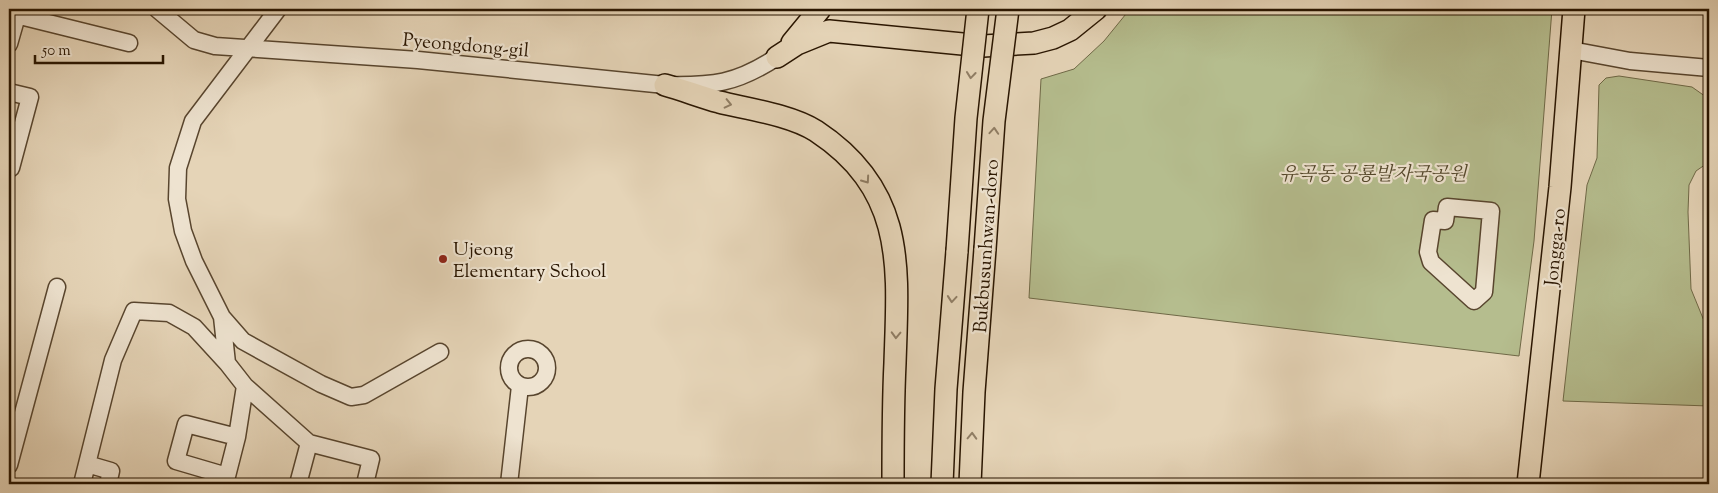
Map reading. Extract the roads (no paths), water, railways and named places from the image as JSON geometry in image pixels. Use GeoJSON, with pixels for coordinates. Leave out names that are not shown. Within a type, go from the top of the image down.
{"type":"FeatureCollection","features":[{"type":"Feature","properties":{"kind":"main road"},"geometry":{"type":"LineString","coordinates":[[777,57],[798,37],[820,9]]}},
{"type":"Feature","properties":{"kind":"main road","name":"Bukbusunhwan-doro"},"geometry":{"type":"LineString","coordinates":[[942,484],[946,389],[966,118],[978,9]]}},
{"type":"Feature","properties":{"kind":"main road","name":"Bukbusunhwan-doro"},"geometry":{"type":"LineString","coordinates":[[970,484],[974,392],[994,121],[1008,9]]}},
{"type":"Feature","properties":{"kind":"main road"},"geometry":{"type":"LineString","coordinates":[[777,57],[797,44],[829,31],[983,46],[1034,43],[1053,38],[1070,30],[1096,9]]}},
{"type":"Feature","properties":{"kind":"main road","name":"Jongga-ro"},"geometry":{"type":"LineString","coordinates":[[1528,484],[1560,187],[1574,9]]}},
{"type":"Feature","properties":{"kind":"main road"},"geometry":{"type":"LineString","coordinates":[[665,85],[787,119],[815,130],[842,152],[867,178],[886,214],[896,250],[898,289],[892,484]]}},
{"type":"Feature","properties":{"kind":"street","name":"Pyeongdong-gil"},"geometry":{"type":"LineString","coordinates":[[157,9],[194,40],[215,46],[418,60],[665,85],[704,86],[733,80],[758,69],[777,57]]}},
{"type":"Feature","properties":{"kind":"street"},"geometry":{"type":"LineString","coordinates":[[278,9],[193,121],[178,168],[177,198],[183,231],[194,261],[222,317],[243,341],[320,384],[351,396],[364,394],[440,352]]}},
{"type":"Feature","properties":{"kind":"street"},"geometry":{"type":"LineString","coordinates":[[9,44],[17,12],[129,43]]}},
{"type":"Feature","properties":{"kind":"street"},"geometry":{"type":"LineString","coordinates":[[1571,50],[1630,61],[1709,68]]}},
{"type":"Feature","properties":{"kind":"street"},"geometry":{"type":"LineString","coordinates":[[9,92],[30,97],[11,168],[9,167]]}},
{"type":"Feature","properties":{"kind":"street"},"geometry":{"type":"LineString","coordinates":[[1447,207],[1492,211],[1484,292],[1474,301],[1432,262],[1428,252],[1433,220],[1445,221],[1447,207]]}},
{"type":"Feature","properties":{"kind":"street"},"geometry":{"type":"LineString","coordinates":[[9,465],[57,287]]}},
{"type":"Feature","properties":{"kind":"street"},"geometry":{"type":"LineString","coordinates":[[82,484],[114,360],[134,311],[169,313],[194,327],[245,386],[309,444],[371,459],[364,484]]}},
{"type":"Feature","properties":{"kind":"street"},"geometry":{"type":"LineString","coordinates":[[222,317],[227,363]]}},
{"type":"Feature","properties":{"kind":"street"},"geometry":{"type":"LineString","coordinates":[[237,437],[186,424],[176,461],[226,480],[237,437],[245,386]]}},
{"type":"Feature","properties":{"kind":"street"},"geometry":{"type":"LineString","coordinates":[[509,484],[520,386]]}},
{"type":"Feature","properties":{"kind":"street"},"geometry":{"type":"LineString","coordinates":[[298,484],[309,444]]}},
{"type":"Feature","properties":{"kind":"street"},"geometry":{"type":"LineString","coordinates":[[87,464],[111,471],[108,484]]}},
{"type":"Feature","properties":{"kind":"place","name":"Ujeong Elementary School"},"geometry":{"type":"Point","coordinates":[443,259]}},
{"type":"Feature","properties":{"kind":"park label","name":"유곡동 공룡발자국공원"},"geometry":{"type":"Point","coordinates":[1373,173]}}]}
